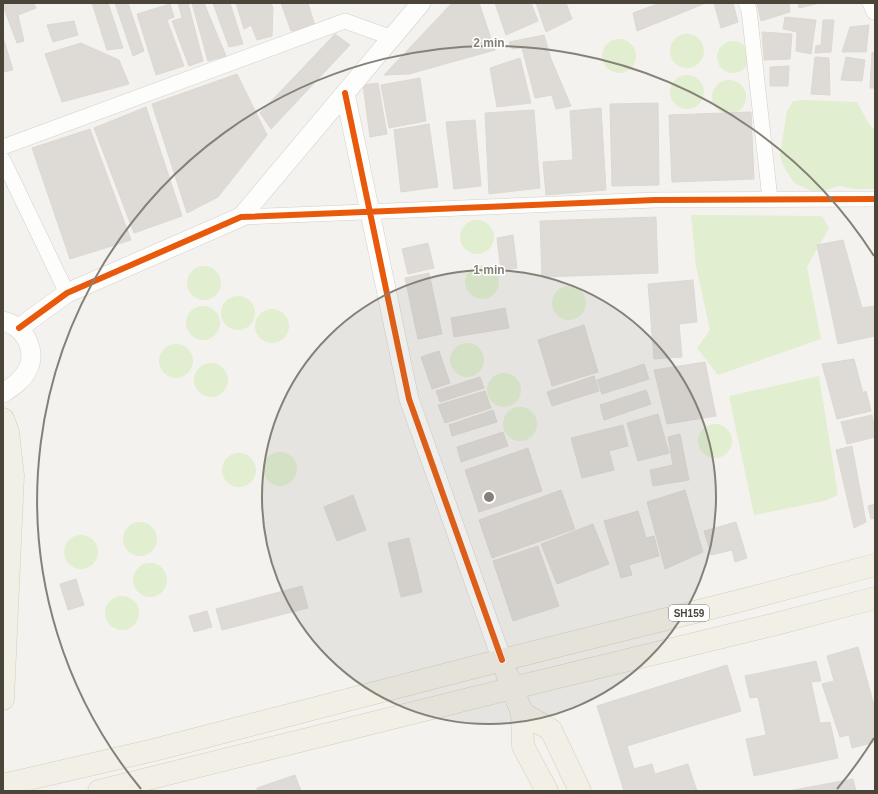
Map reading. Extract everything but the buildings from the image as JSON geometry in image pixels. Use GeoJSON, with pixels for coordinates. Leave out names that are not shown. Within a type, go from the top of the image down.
{"type":"FeatureCollection","features":[{"type":"Feature","properties":{"kind":"main road"},"geometry":{"type":"LineString","coordinates":[[3,419],[8,432],[13,476],[3,699]]}},
{"type":"Feature","properties":{"kind":"main road","name":"SH159"},"geometry":{"type":"LineString","coordinates":[[502,660],[735,602],[875,565]]}},
{"type":"Feature","properties":{"kind":"main road"},"geometry":{"type":"LineString","coordinates":[[99,791],[868,600],[852,571]]}},
{"type":"Feature","properties":{"kind":"main road"},"geometry":{"type":"LineString","coordinates":[[735,602],[744,632]]}},
{"type":"Feature","properties":{"kind":"main road"},"geometry":{"type":"LineString","coordinates":[[6,784],[146,752],[502,660],[522,713],[523,746],[547,791]]}},
{"type":"Feature","properties":{"kind":"main road"},"geometry":{"type":"LineString","coordinates":[[522,713],[551,730],[580,791]]}},
{"type":"Feature","properties":{"kind":"main road"},"geometry":{"type":"LineString","coordinates":[[247,726],[253,752]]}},
{"type":"Feature","properties":{"kind":"street"},"geometry":{"type":"LineString","coordinates":[[241,218],[421,3]]}},
{"type":"Feature","properties":{"kind":"street"},"geometry":{"type":"LineString","coordinates":[[746,3],[749,10],[770,199]]}},
{"type":"Feature","properties":{"kind":"street"},"geometry":{"type":"LineString","coordinates":[[3,147],[345,21],[384,35]]}},
{"type":"Feature","properties":{"kind":"street"},"geometry":{"type":"LineString","coordinates":[[345,93],[409,399],[502,660]]}},
{"type":"Feature","properties":{"kind":"street"},"geometry":{"type":"LineString","coordinates":[[3,160],[67,292]]}},
{"type":"Feature","properties":{"kind":"street"},"geometry":{"type":"LineString","coordinates":[[3,393],[21,379],[27,370],[30,359],[30,348],[26,337],[11,324],[67,292],[241,218],[655,200],[875,199]]}},
{"type":"Feature","properties":{"kind":"green space"},"geometry":{"type":"Polygon","coordinates":[[[687,34],[699,39],[704,51],[699,63],[687,68],[675,63],[670,51],[675,39],[687,34]]]}},
{"type":"Feature","properties":{"kind":"green space"},"geometry":{"type":"Polygon","coordinates":[[[619,39],[631,44],[636,56],[631,68],[619,73],[607,68],[602,56],[607,44],[619,39]]]}},
{"type":"Feature","properties":{"kind":"green space"},"geometry":{"type":"Polygon","coordinates":[[[730,41],[736,41],[745,45],[749,57],[745,69],[736,73],[730,73],[721,69],[717,60],[717,54],[721,45],[730,41]]]}},
{"type":"Feature","properties":{"kind":"green space"},"geometry":{"type":"Polygon","coordinates":[[[687,75],[699,80],[704,92],[699,104],[687,109],[675,104],[670,92],[675,80],[687,75]]]}},
{"type":"Feature","properties":{"kind":"green space"},"geometry":{"type":"Polygon","coordinates":[[[729,80],[741,85],[746,97],[741,109],[729,114],[717,109],[712,97],[717,85],[729,80]]]}},
{"type":"Feature","properties":{"kind":"green space"},"geometry":{"type":"Polygon","coordinates":[[[793,101],[857,102],[869,124],[875,130],[875,189],[856,189],[839,186],[816,193],[794,183],[783,165],[780,155],[787,111],[793,101]]]}},
{"type":"Feature","properties":{"kind":"green space"},"geometry":{"type":"Polygon","coordinates":[[[691,215],[822,216],[829,228],[807,267],[821,339],[718,375],[697,348],[710,330],[696,266],[691,215]]]}},
{"type":"Feature","properties":{"kind":"green space"},"geometry":{"type":"Polygon","coordinates":[[[477,220],[489,225],[494,237],[489,249],[477,254],[465,249],[460,237],[465,225],[477,220]]]}},
{"type":"Feature","properties":{"kind":"green space"},"geometry":{"type":"Polygon","coordinates":[[[482,265],[494,270],[499,282],[494,294],[482,299],[470,294],[465,282],[470,270],[482,265]]]}},
{"type":"Feature","properties":{"kind":"green space"},"geometry":{"type":"Polygon","coordinates":[[[204,266],[216,271],[221,283],[216,295],[204,300],[192,295],[187,283],[192,271],[204,266]]]}},
{"type":"Feature","properties":{"kind":"green space"},"geometry":{"type":"Polygon","coordinates":[[[569,286],[581,291],[586,303],[581,315],[569,320],[557,315],[552,303],[557,291],[569,286]]]}},
{"type":"Feature","properties":{"kind":"green space"},"geometry":{"type":"Polygon","coordinates":[[[238,296],[250,301],[255,313],[250,325],[238,330],[226,325],[221,313],[226,301],[238,296]]]}},
{"type":"Feature","properties":{"kind":"green space"},"geometry":{"type":"Polygon","coordinates":[[[203,306],[215,311],[220,323],[215,335],[203,340],[191,335],[186,323],[191,311],[203,306]]]}},
{"type":"Feature","properties":{"kind":"green space"},"geometry":{"type":"Polygon","coordinates":[[[272,309],[284,314],[289,326],[284,338],[272,343],[260,338],[255,326],[260,314],[272,309]]]}},
{"type":"Feature","properties":{"kind":"green space"},"geometry":{"type":"Polygon","coordinates":[[[467,343],[479,348],[484,360],[479,372],[467,377],[455,372],[450,360],[455,348],[467,343]]]}},
{"type":"Feature","properties":{"kind":"green space"},"geometry":{"type":"Polygon","coordinates":[[[176,344],[188,349],[193,361],[188,373],[176,378],[164,373],[159,361],[164,349],[176,344]]]}},
{"type":"Feature","properties":{"kind":"green space"},"geometry":{"type":"Polygon","coordinates":[[[211,363],[223,368],[228,380],[223,392],[211,397],[199,392],[194,380],[199,368],[211,363]]]}},
{"type":"Feature","properties":{"kind":"green space"},"geometry":{"type":"Polygon","coordinates":[[[504,373],[516,378],[521,390],[516,402],[504,407],[492,402],[487,390],[492,378],[504,373]]]}},
{"type":"Feature","properties":{"kind":"green space"},"geometry":{"type":"Polygon","coordinates":[[[819,376],[838,495],[824,501],[754,515],[729,396],[819,376]]]}},
{"type":"Feature","properties":{"kind":"green space"},"geometry":{"type":"Polygon","coordinates":[[[520,407],[532,412],[537,424],[532,436],[520,441],[508,436],[503,424],[508,412],[520,407]]]}},
{"type":"Feature","properties":{"kind":"green space"},"geometry":{"type":"Polygon","coordinates":[[[715,424],[727,429],[732,441],[727,453],[715,458],[703,453],[698,441],[703,429],[715,424]]]}},
{"type":"Feature","properties":{"kind":"green space"},"geometry":{"type":"Polygon","coordinates":[[[280,452],[292,457],[297,469],[292,481],[280,486],[268,481],[263,469],[268,457],[280,452]]]}},
{"type":"Feature","properties":{"kind":"green space"},"geometry":{"type":"Polygon","coordinates":[[[239,453],[251,458],[256,470],[251,482],[239,487],[227,482],[222,470],[227,458],[239,453]]]}},
{"type":"Feature","properties":{"kind":"green space"},"geometry":{"type":"Polygon","coordinates":[[[140,522],[152,527],[157,539],[152,551],[140,556],[128,551],[123,539],[128,527],[140,522]]]}},
{"type":"Feature","properties":{"kind":"green space"},"geometry":{"type":"Polygon","coordinates":[[[81,535],[93,540],[98,552],[93,564],[81,569],[69,564],[64,552],[69,540],[81,535]]]}},
{"type":"Feature","properties":{"kind":"green space"},"geometry":{"type":"Polygon","coordinates":[[[150,563],[162,568],[167,580],[162,592],[150,597],[138,592],[133,580],[138,568],[150,563]]]}},
{"type":"Feature","properties":{"kind":"green space"},"geometry":{"type":"Polygon","coordinates":[[[122,596],[134,601],[139,613],[134,625],[122,630],[110,625],[105,613],[110,601],[122,596]]]}},
{"type":"Feature","properties":{"kind":"cycle path"},"geometry":{"type":"LineString","coordinates":[[345,93],[409,399],[502,660]]}},
{"type":"Feature","properties":{"kind":"cycle path"},"geometry":{"type":"LineString","coordinates":[[19,328],[67,293],[241,217],[655,200],[875,199]]}}]}
